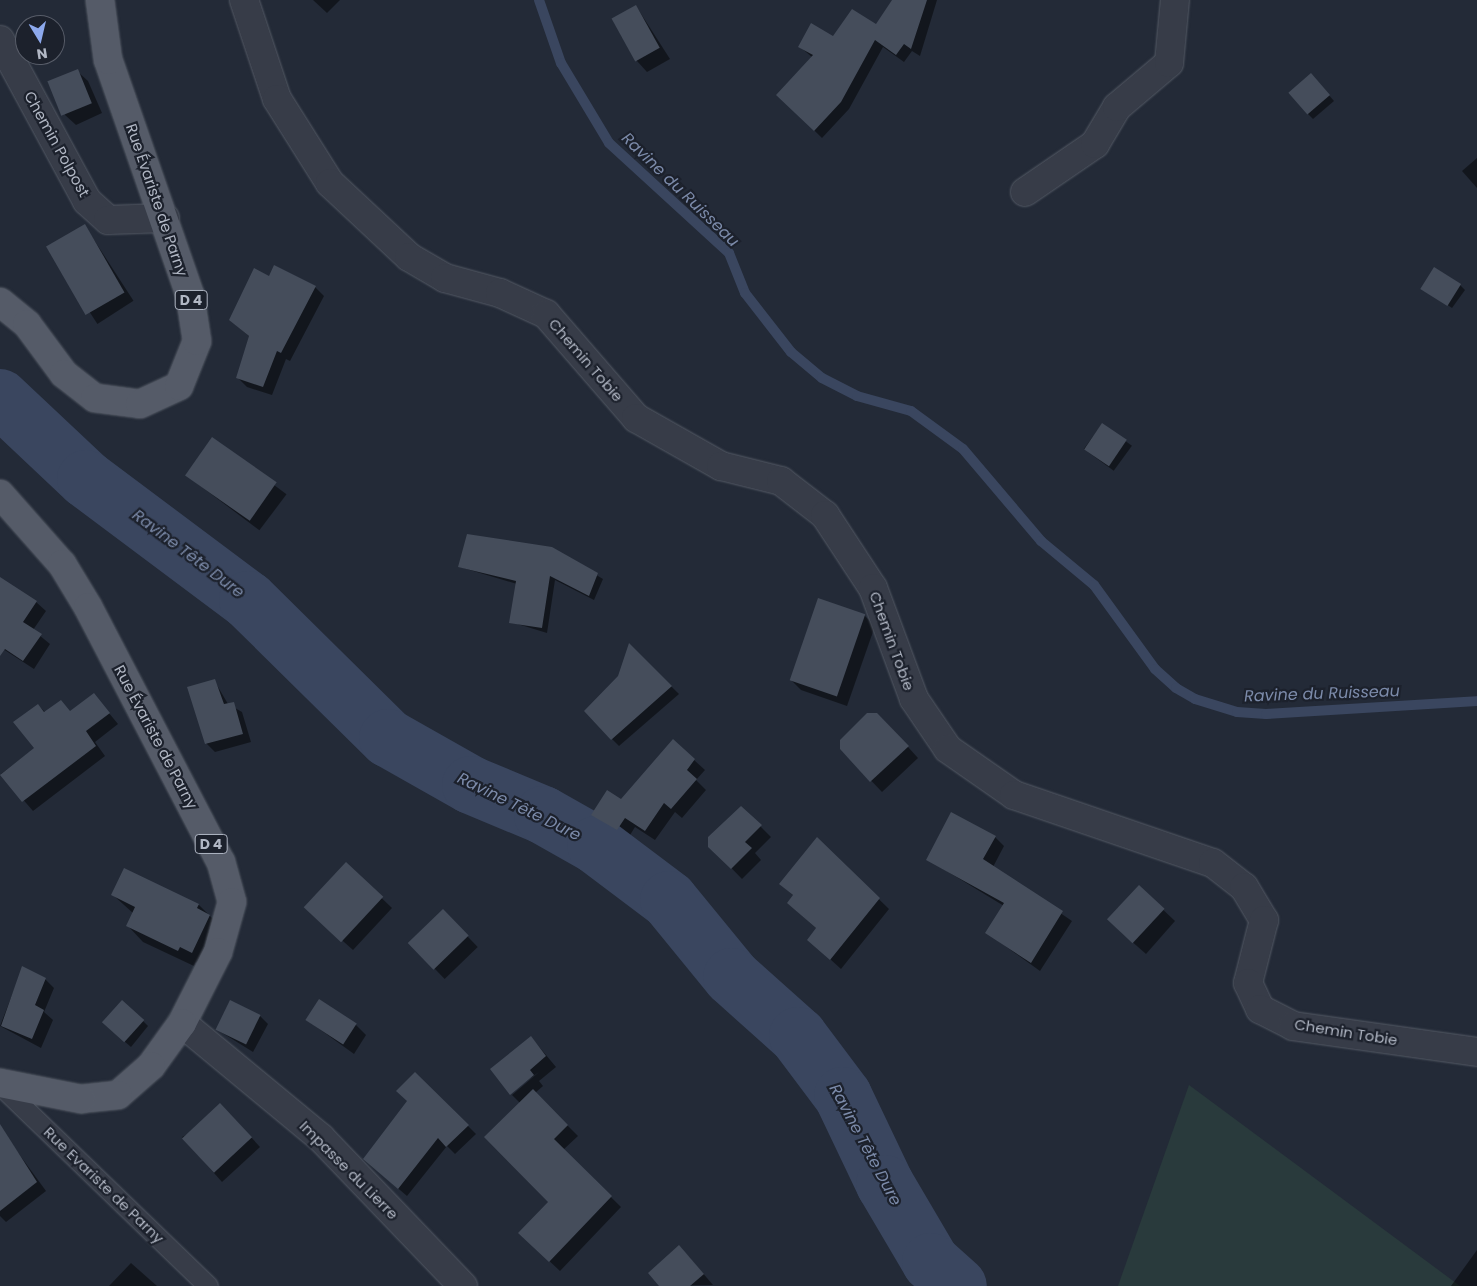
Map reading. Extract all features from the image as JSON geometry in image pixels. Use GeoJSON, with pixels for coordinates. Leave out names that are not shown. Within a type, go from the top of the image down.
{"type":"FeatureCollection","features":[{"type":"Feature","properties":{"kind":"main road","name":"Rue Évariste de Parny"},"geometry":{"type":"LineString","coordinates":[[0,302],[27,324],[64,374],[95,398],[140,404],[179,386],[197,341],[190,295],[165,218],[108,60],[100,0]]}},
{"type":"Feature","properties":{"kind":"main road","name":"Rue Évariste de Parny"},"geometry":{"type":"LineString","coordinates":[[0,494],[62,564],[88,607],[220,862],[232,902],[218,952],[182,1023],[151,1066],[118,1095],[81,1099],[0,1084]]}},
{"type":"Feature","properties":{"kind":"street","name":"Chemin Tobie"},"geometry":{"type":"LineString","coordinates":[[244,0],[277,99],[330,183],[408,257],[445,278],[500,294],[546,314],[636,418],[721,466],[781,481],[826,515],[873,588],[914,699],[948,749],[1014,796],[1213,864],[1244,887],[1264,920],[1248,984],[1260,1009],[1294,1026],[1477,1052]]}},
{"type":"Feature","properties":{"kind":"street"},"geometry":{"type":"LineString","coordinates":[[1025,192],[1095,144],[1117,107],[1169,64],[1175,0]]}},
{"type":"Feature","properties":{"kind":"street","name":"Chemin Polpost"},"geometry":{"type":"LineString","coordinates":[[0,40],[87,201],[108,220],[165,218]]}},
{"type":"Feature","properties":{"kind":"street","name":"Impasse du Lierre"},"geometry":{"type":"LineString","coordinates":[[182,1023],[321,1138],[463,1286]]}},
{"type":"Feature","properties":{"kind":"lane","name":"Rue Evariste de Parny"},"geometry":{"type":"LineString","coordinates":[[0,1084],[208,1286]]}},
{"type":"Feature","properties":{"kind":"shaded area"},"geometry":{"type":"Polygon","coordinates":[[[1189,1085],[1460,1286],[1118,1286],[1189,1085]]]}},
{"type":"Feature","properties":{"kind":"building"},"geometry":{"type":"Polygon","coordinates":[[[892,0],[927,0],[911,49],[904,44],[896,55],[875,40],[841,102],[814,131],[776,95],[813,55],[798,47],[811,23],[833,36],[852,9],[876,24],[892,0]]]}},
{"type":"Feature","properties":{"kind":"building"},"geometry":{"type":"Polygon","coordinates":[[[636,5],[660,48],[635,61],[612,19],[636,5]]]}},
{"type":"Feature","properties":{"kind":"building"},"geometry":{"type":"Polygon","coordinates":[[[78,69],[92,103],[61,116],[47,81],[78,69]]]}},
{"type":"Feature","properties":{"kind":"building"},"geometry":{"type":"Polygon","coordinates":[[[1311,73],[1330,95],[1307,115],[1288,93],[1311,73]]]}},
{"type":"Feature","properties":{"kind":"building"},"geometry":{"type":"Polygon","coordinates":[[[85,224],[125,292],[86,315],[46,247],[85,224]]]}},
{"type":"Feature","properties":{"kind":"building"},"geometry":{"type":"Polygon","coordinates":[[[274,265],[316,286],[281,353],[277,351],[263,387],[236,378],[249,336],[229,320],[254,268],[269,276],[274,265]]]}},
{"type":"Feature","properties":{"kind":"building"},"geometry":{"type":"Polygon","coordinates":[[[1434,267],[1461,284],[1447,306],[1420,289],[1434,267]]]}},
{"type":"Feature","properties":{"kind":"building"},"geometry":{"type":"Polygon","coordinates":[[[1102,423],[1127,440],[1109,466],[1084,450],[1102,423]]]}},
{"type":"Feature","properties":{"kind":"building"},"geometry":{"type":"Polygon","coordinates":[[[212,437],[277,482],[250,521],[185,476],[212,437]]]}},
{"type":"Feature","properties":{"kind":"building"},"geometry":{"type":"Polygon","coordinates":[[[467,534],[552,547],[598,573],[589,596],[550,576],[542,628],[509,623],[516,581],[458,567],[467,534]]]}},
{"type":"Feature","properties":{"kind":"building"},"geometry":{"type":"Polygon","coordinates":[[[0,577],[37,601],[23,622],[42,634],[23,661],[5,649],[0,656],[0,577]]]}},
{"type":"Feature","properties":{"kind":"building"},"geometry":{"type":"Polygon","coordinates":[[[818,598],[865,614],[837,697],[790,680],[818,598]]]}},
{"type":"Feature","properties":{"kind":"building"},"geometry":{"type":"Polygon","coordinates":[[[629,643],[672,686],[611,740],[584,711],[618,676],[629,643]]]}},
{"type":"Feature","properties":{"kind":"building"},"geometry":{"type":"Polygon","coordinates":[[[215,679],[224,704],[234,702],[243,734],[205,744],[187,687],[215,679]]]}},
{"type":"Feature","properties":{"kind":"building"},"geometry":{"type":"Polygon","coordinates":[[[94,693],[110,713],[86,731],[96,746],[22,802],[0,775],[34,748],[13,722],[38,704],[44,712],[61,700],[70,711],[94,693]]]}},
{"type":"Feature","properties":{"kind":"building"},"geometry":{"type":"Polygon","coordinates":[[[867,713],[877,713],[909,746],[870,782],[840,749],[840,740],[867,713]]]}},
{"type":"Feature","properties":{"kind":"building"},"geometry":{"type":"Polygon","coordinates":[[[673,739],[695,759],[687,770],[697,779],[671,809],[664,803],[645,831],[625,818],[617,830],[591,815],[607,790],[621,799],[673,739]]]}},
{"type":"Feature","properties":{"kind":"building"},"geometry":{"type":"Polygon","coordinates":[[[741,806],[762,825],[745,842],[752,848],[731,869],[708,847],[708,837],[741,806]]]}},
{"type":"Feature","properties":{"kind":"building"},"geometry":{"type":"Polygon","coordinates":[[[951,812],[996,836],[983,859],[1063,911],[1031,963],[985,933],[1004,903],[926,860],[951,812]]]}},
{"type":"Feature","properties":{"kind":"building"},"geometry":{"type":"Polygon","coordinates":[[[817,837],[880,898],[830,960],[807,940],[816,928],[787,903],[793,895],[779,884],[817,837]]]}},
{"type":"Feature","properties":{"kind":"building"},"geometry":{"type":"Polygon","coordinates":[[[346,862],[383,897],[341,942],[304,907],[346,862]]]}},
{"type":"Feature","properties":{"kind":"building"},"geometry":{"type":"Polygon","coordinates":[[[124,868],[199,904],[197,908],[210,915],[192,953],[180,947],[178,951],[126,926],[135,907],[111,895],[124,868]]]}},
{"type":"Feature","properties":{"kind":"building"},"geometry":{"type":"Polygon","coordinates":[[[1139,885],[1165,909],[1133,943],[1107,919],[1139,885]]]}},
{"type":"Feature","properties":{"kind":"building"},"geometry":{"type":"Polygon","coordinates":[[[443,909],[469,936],[433,970],[408,943],[443,909]]]}},
{"type":"Feature","properties":{"kind":"building"},"geometry":{"type":"Polygon","coordinates":[[[22,966],[46,978],[35,1005],[44,1010],[32,1039],[1,1026],[22,966]]]}},
{"type":"Feature","properties":{"kind":"building"},"geometry":{"type":"Polygon","coordinates":[[[319,999],[357,1024],[343,1044],[305,1020],[319,999]]]}},
{"type":"Feature","properties":{"kind":"building"},"geometry":{"type":"Polygon","coordinates":[[[122,1000],[144,1020],[124,1042],[102,1022],[122,1000]]]}},
{"type":"Feature","properties":{"kind":"building"},"geometry":{"type":"Polygon","coordinates":[[[230,1000],[261,1015],[246,1045],[216,1030],[230,1000]]]}},
{"type":"Feature","properties":{"kind":"building"},"geometry":{"type":"Polygon","coordinates":[[[531,1036],[546,1056],[530,1070],[534,1075],[510,1095],[490,1069],[531,1036]]]}},
{"type":"Feature","properties":{"kind":"building"},"geometry":{"type":"Polygon","coordinates":[[[415,1072],[469,1125],[446,1147],[438,1138],[398,1189],[363,1159],[407,1101],[396,1091],[415,1072]]]}},
{"type":"Feature","properties":{"kind":"building"},"geometry":{"type":"Polygon","coordinates":[[[533,1089],[568,1125],[554,1139],[612,1196],[549,1262],[518,1233],[548,1202],[484,1137],[533,1089]]]}},
{"type":"Feature","properties":{"kind":"building"},"geometry":{"type":"Polygon","coordinates":[[[220,1103],[252,1137],[214,1173],[182,1138],[220,1103]]]}},
{"type":"Feature","properties":{"kind":"building"},"geometry":{"type":"Polygon","coordinates":[[[0,1124],[37,1182],[0,1211],[0,1124]]]}},
{"type":"Feature","properties":{"kind":"building"},"geometry":{"type":"Polygon","coordinates":[[[679,1245],[704,1274],[690,1286],[659,1286],[648,1273],[679,1245]]]}},
{"type":"Feature","properties":{"kind":"waterway","name":"Ravine du Ruisseau"},"geometry":{"type":"LineString","coordinates":[[539,0],[561,63],[609,143],[729,253],[745,293],[791,352],[822,378],[857,396],[911,411],[963,449],[1041,541],[1094,585],[1155,669],[1176,688],[1195,699],[1237,712],[1266,714],[1477,701]]}},
{"type":"Feature","properties":{"kind":"waterway","name":"Ravine Tête Dure"},"geometry":{"type":"LineString","coordinates":[[0,398],[86,479],[248,600],[388,738],[471,785],[543,815],[596,845],[669,900],[732,977],[798,1036],[843,1096],[885,1184],[931,1262],[958,1286]]}}]}
